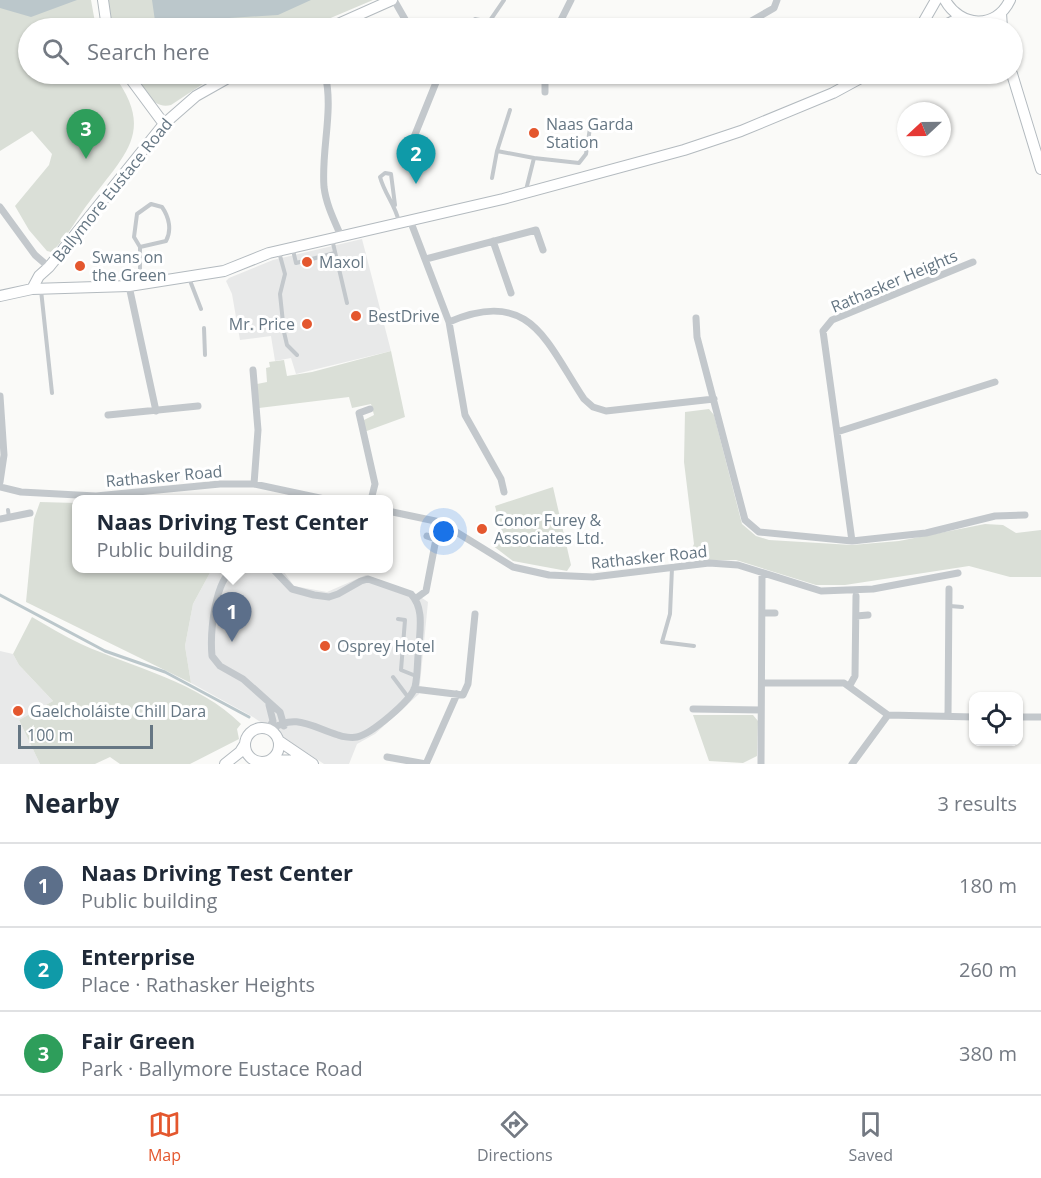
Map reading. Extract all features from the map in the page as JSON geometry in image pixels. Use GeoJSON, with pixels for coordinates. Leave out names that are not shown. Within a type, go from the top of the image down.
{"type":"FeatureCollection","features":[{"type":"Feature","properties":{"kind":"main road"},"geometry":{"type":"LineString","coordinates":[[103,0],[106,18]]}},
{"type":"Feature","properties":{"kind":"main road"},"geometry":{"type":"LineString","coordinates":[[352,18],[393,0]]}},
{"type":"Feature","properties":{"kind":"main road"},"geometry":{"type":"LineString","coordinates":[[926,18],[936,0]]}},
{"type":"Feature","properties":{"kind":"main road"},"geometry":{"type":"LineString","coordinates":[[945,0],[960,18]]}},
{"type":"Feature","properties":{"kind":"main road"},"geometry":{"type":"LineString","coordinates":[[993,18],[1001,13],[1010,0]]}},
{"type":"Feature","properties":{"kind":"main road"},"geometry":{"type":"LineString","coordinates":[[1001,13],[1001,18]]}},
{"type":"Feature","properties":{"kind":"main road"},"geometry":{"type":"LineString","coordinates":[[134,84],[164,124]]}},
{"type":"Feature","properties":{"kind":"main road","name":"Ballymore Eustace Road"},"geometry":{"type":"LineString","coordinates":[[37,289],[39,276],[49,267],[164,124],[196,96],[217,84]]}},
{"type":"Feature","properties":{"kind":"main road"},"geometry":{"type":"LineString","coordinates":[[0,296],[37,289],[134,285],[224,271],[279,251],[525,193],[741,131],[850,84]]}},
{"type":"Feature","properties":{"kind":"main road"},"geometry":{"type":"LineString","coordinates":[[1015,84],[1041,169]]}},
{"type":"Feature","properties":{"kind":"main road","name":"Ballymore Eustace Road"},"geometry":{"type":"LineString","coordinates":[[49,267],[54,288]]}},
{"type":"Feature","properties":{"kind":"main road"},"geometry":{"type":"LineString","coordinates":[[225,764],[240,752],[255,730],[273,734],[310,762]]}},
{"type":"Feature","properties":{"kind":"main road"},"geometry":{"type":"LineString","coordinates":[[272,760],[278,752],[273,734]]}},
{"type":"Feature","properties":{"kind":"main road"},"geometry":{"type":"LineString","coordinates":[[245,744],[247,754],[255,761]]}},
{"type":"Feature","properties":{"kind":"main road"},"geometry":{"type":"LineString","coordinates":[[242,764],[272,760],[310,762]]}},
{"type":"Feature","properties":{"kind":"street"},"geometry":{"type":"LineString","coordinates":[[393,0],[404,18]]}},
{"type":"Feature","properties":{"kind":"street"},"geometry":{"type":"LineString","coordinates":[[562,18],[571,0]]}},
{"type":"Feature","properties":{"kind":"street"},"geometry":{"type":"LineString","coordinates":[[756,18],[774,8],[777,0]]}},
{"type":"Feature","properties":{"kind":"street"},"geometry":{"type":"LineString","coordinates":[[325,84],[327,144],[324,187],[336,237]]}},
{"type":"Feature","properties":{"kind":"street"},"geometry":{"type":"LineString","coordinates":[[412,142],[434,84]]}},
{"type":"Feature","properties":{"kind":"street"},"geometry":{"type":"LineString","coordinates":[[545,84],[545,92]]}},
{"type":"Feature","properties":{"kind":"street"},"geometry":{"type":"LineString","coordinates":[[0,207],[35,255],[49,267]]}},
{"type":"Feature","properties":{"kind":"street"},"geometry":{"type":"LineString","coordinates":[[404,222],[426,259],[449,322],[465,415],[501,479],[504,492]]}},
{"type":"Feature","properties":{"kind":"street"},"geometry":{"type":"LineString","coordinates":[[426,259],[536,230],[543,250]]}},
{"type":"Feature","properties":{"kind":"street"},"geometry":{"type":"LineString","coordinates":[[493,241],[511,293]]}},
{"type":"Feature","properties":{"kind":"street","name":"Rathasker Heights"},"geometry":{"type":"LineString","coordinates":[[852,541],[823,331],[826,324],[973,262]]}},
{"type":"Feature","properties":{"kind":"street"},"geometry":{"type":"LineString","coordinates":[[134,285],[156,411]]}},
{"type":"Feature","properties":{"kind":"street"},"geometry":{"type":"LineString","coordinates":[[449,322],[470,313],[504,311],[523,317],[538,328],[584,399],[593,407],[606,411],[714,399]]}},
{"type":"Feature","properties":{"kind":"street"},"geometry":{"type":"LineString","coordinates":[[696,318],[697,337],[745,520],[759,531],[852,541],[926,533],[995,516],[1025,514]]}},
{"type":"Feature","properties":{"kind":"street"},"geometry":{"type":"LineString","coordinates":[[253,370],[258,430],[254,483]]}},
{"type":"Feature","properties":{"kind":"street"},"geometry":{"type":"LineString","coordinates":[[837,432],[995,382]]}},
{"type":"Feature","properties":{"kind":"street"},"geometry":{"type":"LineString","coordinates":[[0,396],[4,455],[0,482]]}},
{"type":"Feature","properties":{"kind":"street"},"geometry":{"type":"LineString","coordinates":[[108,415],[198,406]]}},
{"type":"Feature","properties":{"kind":"street"},"geometry":{"type":"LineString","coordinates":[[370,409],[359,413],[375,484],[372,495]]}},
{"type":"Feature","properties":{"kind":"street","name":"Rathasker Road"},"geometry":{"type":"LineString","coordinates":[[106,495],[254,483],[307,495]]}},
{"type":"Feature","properties":{"kind":"street","name":"Rathasker Road"},"geometry":{"type":"LineString","coordinates":[[0,487],[21,492],[77,495]]}},
{"type":"Feature","properties":{"kind":"street","name":"Rathasker Road"},"geometry":{"type":"LineString","coordinates":[[393,512],[440,522],[513,567],[527,573],[592,577],[709,563],[738,565],[821,591],[873,589],[958,573]]}},
{"type":"Feature","properties":{"kind":"street"},"geometry":{"type":"LineString","coordinates":[[0,519],[9,514],[30,513]]}},
{"type":"Feature","properties":{"kind":"street"},"geometry":{"type":"LineString","coordinates":[[415,599],[426,591],[436,539],[427,536]]}},
{"type":"Feature","properties":{"kind":"street"},"geometry":{"type":"LineString","coordinates":[[228,573],[219,588],[212,656],[220,666],[243,678],[260,692],[269,705],[273,734]]}},
{"type":"Feature","properties":{"kind":"street"},"geometry":{"type":"LineString","coordinates":[[273,734],[285,724],[310,723],[338,735],[355,737],[366,733],[399,708],[414,689],[421,621],[415,599],[411,594],[368,579],[329,597],[292,589],[277,573]]}},
{"type":"Feature","properties":{"kind":"street"},"geometry":{"type":"LineString","coordinates":[[758,760],[762,683],[762,576]]}},
{"type":"Feature","properties":{"kind":"street"},"geometry":{"type":"LineString","coordinates":[[948,716],[949,589]]}},
{"type":"Feature","properties":{"kind":"street"},"geometry":{"type":"LineString","coordinates":[[850,685],[855,676],[856,597]]}},
{"type":"Feature","properties":{"kind":"street"},"geometry":{"type":"LineString","coordinates":[[762,614],[775,613]]}},
{"type":"Feature","properties":{"kind":"street"},"geometry":{"type":"LineString","coordinates":[[414,689],[463,695],[468,684],[475,614]]}},
{"type":"Feature","properties":{"kind":"street"},"geometry":{"type":"LineString","coordinates":[[856,615],[868,615]]}},
{"type":"Feature","properties":{"kind":"street"},"geometry":{"type":"LineString","coordinates":[[762,683],[850,685],[888,715],[969,717]]}},
{"type":"Feature","properties":{"kind":"street"},"geometry":{"type":"LineString","coordinates":[[387,757],[426,764],[457,694]]}},
{"type":"Feature","properties":{"kind":"street"},"geometry":{"type":"LineString","coordinates":[[269,705],[280,712],[285,724]]}},
{"type":"Feature","properties":{"kind":"street"},"geometry":{"type":"LineString","coordinates":[[693,709],[705,713],[761,710]]}},
{"type":"Feature","properties":{"kind":"street"},"geometry":{"type":"LineString","coordinates":[[852,764],[888,715]]}},
{"type":"Feature","properties":{"kind":"street"},"geometry":{"type":"LineString","coordinates":[[1023,717],[1041,717]]}},
{"type":"Feature","properties":{"kind":"lane"},"geometry":{"type":"LineString","coordinates":[[492,18],[504,0]]}},
{"type":"Feature","properties":{"kind":"lane"},"geometry":{"type":"LineString","coordinates":[[492,178],[497,151],[510,110]]}},
{"type":"Feature","properties":{"kind":"lane"},"geometry":{"type":"LineString","coordinates":[[497,151],[579,164],[586,154],[590,128]]}},
{"type":"Feature","properties":{"kind":"lane"},"geometry":{"type":"LineString","coordinates":[[525,193],[534,158]]}},
{"type":"Feature","properties":{"kind":"lane"},"geometry":{"type":"LineString","coordinates":[[395,205],[391,174],[385,173],[380,177],[385,195],[395,205],[404,222]]}},
{"type":"Feature","properties":{"kind":"lane"},"geometry":{"type":"LineString","coordinates":[[134,285],[140,247],[134,237],[137,214],[151,204],[162,207],[167,214],[169,236],[166,241],[140,247]]}},
{"type":"Feature","properties":{"kind":"lane"},"geometry":{"type":"LineString","coordinates":[[336,237],[336,253],[347,303]]}},
{"type":"Feature","properties":{"kind":"lane"},"geometry":{"type":"LineString","coordinates":[[292,248],[296,263],[336,253]]}},
{"type":"Feature","properties":{"kind":"lane"},"geometry":{"type":"LineString","coordinates":[[279,251],[285,274],[280,294],[284,332],[287,345],[297,355]]}},
{"type":"Feature","properties":{"kind":"lane"},"geometry":{"type":"LineString","coordinates":[[188,277],[201,309]]}},
{"type":"Feature","properties":{"kind":"lane"},"geometry":{"type":"LineString","coordinates":[[37,289],[52,393]]}},
{"type":"Feature","properties":{"kind":"lane"},"geometry":{"type":"LineString","coordinates":[[204,328],[205,355]]}},
{"type":"Feature","properties":{"kind":"lane"},"geometry":{"type":"LineString","coordinates":[[672,568],[670,614],[662,642],[694,646]]}},
{"type":"Feature","properties":{"kind":"lane"},"geometry":{"type":"LineString","coordinates":[[949,606],[962,607]]}},
{"type":"Feature","properties":{"kind":"lane"},"geometry":{"type":"LineString","coordinates":[[398,619],[405,620],[401,670],[416,676]]}},
{"type":"Feature","properties":{"kind":"lane"},"geometry":{"type":"LineString","coordinates":[[393,677],[408,697]]}},
{"type":"Feature","properties":{"kind":"shaded area"},"geometry":{"type":"Polygon","coordinates":[[[0,0],[91,0],[94,18],[18,18],[18,84],[120,84],[132,111],[134,127],[131,141],[124,155],[67,234],[51,252],[47,251],[29,230],[15,206],[49,165],[52,154],[32,131],[0,151],[0,0]]]}},
{"type":"Feature","properties":{"kind":"shaded area"},"geometry":{"type":"Polygon","coordinates":[[[0,0],[77,0],[31,17],[0,8],[0,0]]]}},
{"type":"Feature","properties":{"kind":"shaded area"},"geometry":{"type":"Polygon","coordinates":[[[108,0],[373,0],[331,18],[110,18],[108,0]]]}},
{"type":"Feature","properties":{"kind":"shaded area"},"geometry":{"type":"Polygon","coordinates":[[[152,0],[311,0],[278,15],[229,18],[155,18],[152,0]]]}},
{"type":"Feature","properties":{"kind":"shaded area"},"geometry":{"type":"Polygon","coordinates":[[[139,84],[203,84],[171,105],[158,104],[148,96],[139,84]]]}},
{"type":"Feature","properties":{"kind":"shaded area"},"geometry":{"type":"Polygon","coordinates":[[[362,239],[391,351],[296,374],[291,358],[275,361],[271,336],[240,340],[232,294],[226,281],[229,278],[273,260],[362,239]]]}},
{"type":"Feature","properties":{"kind":"shaded area"},"geometry":{"type":"Polygon","coordinates":[[[391,351],[405,417],[364,432],[362,421],[374,415],[371,404],[352,408],[349,397],[259,408],[257,384],[267,382],[266,368],[270,367],[269,362],[284,360],[287,376],[312,372],[391,351]]]}},
{"type":"Feature","properties":{"kind":"shaded area"},"geometry":{"type":"Polygon","coordinates":[[[709,409],[714,415],[742,524],[756,536],[769,540],[852,545],[899,541],[985,524],[1003,525],[1016,533],[1041,530],[1041,577],[1010,577],[969,566],[845,585],[816,585],[736,560],[686,561],[694,544],[684,462],[685,412],[709,409]]]}},
{"type":"Feature","properties":{"kind":"shaded area"},"geometry":{"type":"Polygon","coordinates":[[[553,487],[571,565],[567,571],[513,561],[492,545],[493,540],[502,533],[495,506],[553,487]]]}},
{"type":"Feature","properties":{"kind":"shaded area"},"geometry":{"type":"Polygon","coordinates":[[[40,502],[72,503],[72,573],[210,573],[193,604],[185,646],[191,683],[26,602],[34,519],[40,502]]]}},
{"type":"Feature","properties":{"kind":"shaded area"},"geometry":{"type":"Polygon","coordinates":[[[210,573],[285,573],[294,586],[327,592],[366,575],[413,592],[428,602],[419,694],[375,734],[357,744],[349,764],[324,764],[253,717],[191,683],[185,646],[193,604],[210,573]]]}},
{"type":"Feature","properties":{"kind":"shaded area"},"geometry":{"type":"Polygon","coordinates":[[[32,617],[81,644],[165,677],[206,697],[241,724],[237,729],[239,739],[190,764],[120,764],[110,757],[95,764],[40,764],[19,720],[53,701],[19,665],[13,654],[32,617]]]}},
{"type":"Feature","properties":{"kind":"shaded area","name":"Gaelcholáiste Chill Dara"},"geometry":{"type":"Polygon","coordinates":[[[0,651],[13,654],[19,665],[53,701],[19,720],[40,764],[0,764],[0,651]]]}},
{"type":"Feature","properties":{"kind":"shaded area"},"geometry":{"type":"Polygon","coordinates":[[[693,715],[753,715],[758,721],[757,756],[743,763],[709,761],[693,715]]]}},
{"type":"Feature","properties":{"kind":"waterway"},"geometry":{"type":"LineString","coordinates":[[0,595],[105,651],[165,672],[249,717]]}},
{"type":"Feature","properties":{"kind":"place","name":"Naas Garda Station"},"geometry":{"type":"Point","coordinates":[534,133]}},
{"type":"Feature","properties":{"kind":"place","name":"Fair Green"},"geometry":{"type":"Point","coordinates":[86,159]}},
{"type":"Feature","properties":{"kind":"place","name":"Enterprise"},"geometry":{"type":"Point","coordinates":[416,184]}},
{"type":"Feature","properties":{"kind":"place","name":"Maxol"},"geometry":{"type":"Point","coordinates":[307,262]}},
{"type":"Feature","properties":{"kind":"place","name":"Swans on the Green"},"geometry":{"type":"Point","coordinates":[80,266]}},
{"type":"Feature","properties":{"kind":"place","name":"BestDrive"},"geometry":{"type":"Point","coordinates":[356,316]}},
{"type":"Feature","properties":{"kind":"place","name":"Mr. Price"},"geometry":{"type":"Point","coordinates":[307,324]}},
{"type":"Feature","properties":{"kind":"place","name":"Conor Furey & Associates Ltd."},"geometry":{"type":"Point","coordinates":[482,529]}},
{"type":"Feature","properties":{"kind":"place","name":"Naas Driving Test Center"},"geometry":{"type":"Point","coordinates":[232,642]}},
{"type":"Feature","properties":{"kind":"place","name":"Osprey Hotel"},"geometry":{"type":"Point","coordinates":[325,646]}},
{"type":"Feature","properties":{"kind":"place","name":"Gaelcholáiste Chill Dara"},"geometry":{"type":"Point","coordinates":[18,711]}}]}
